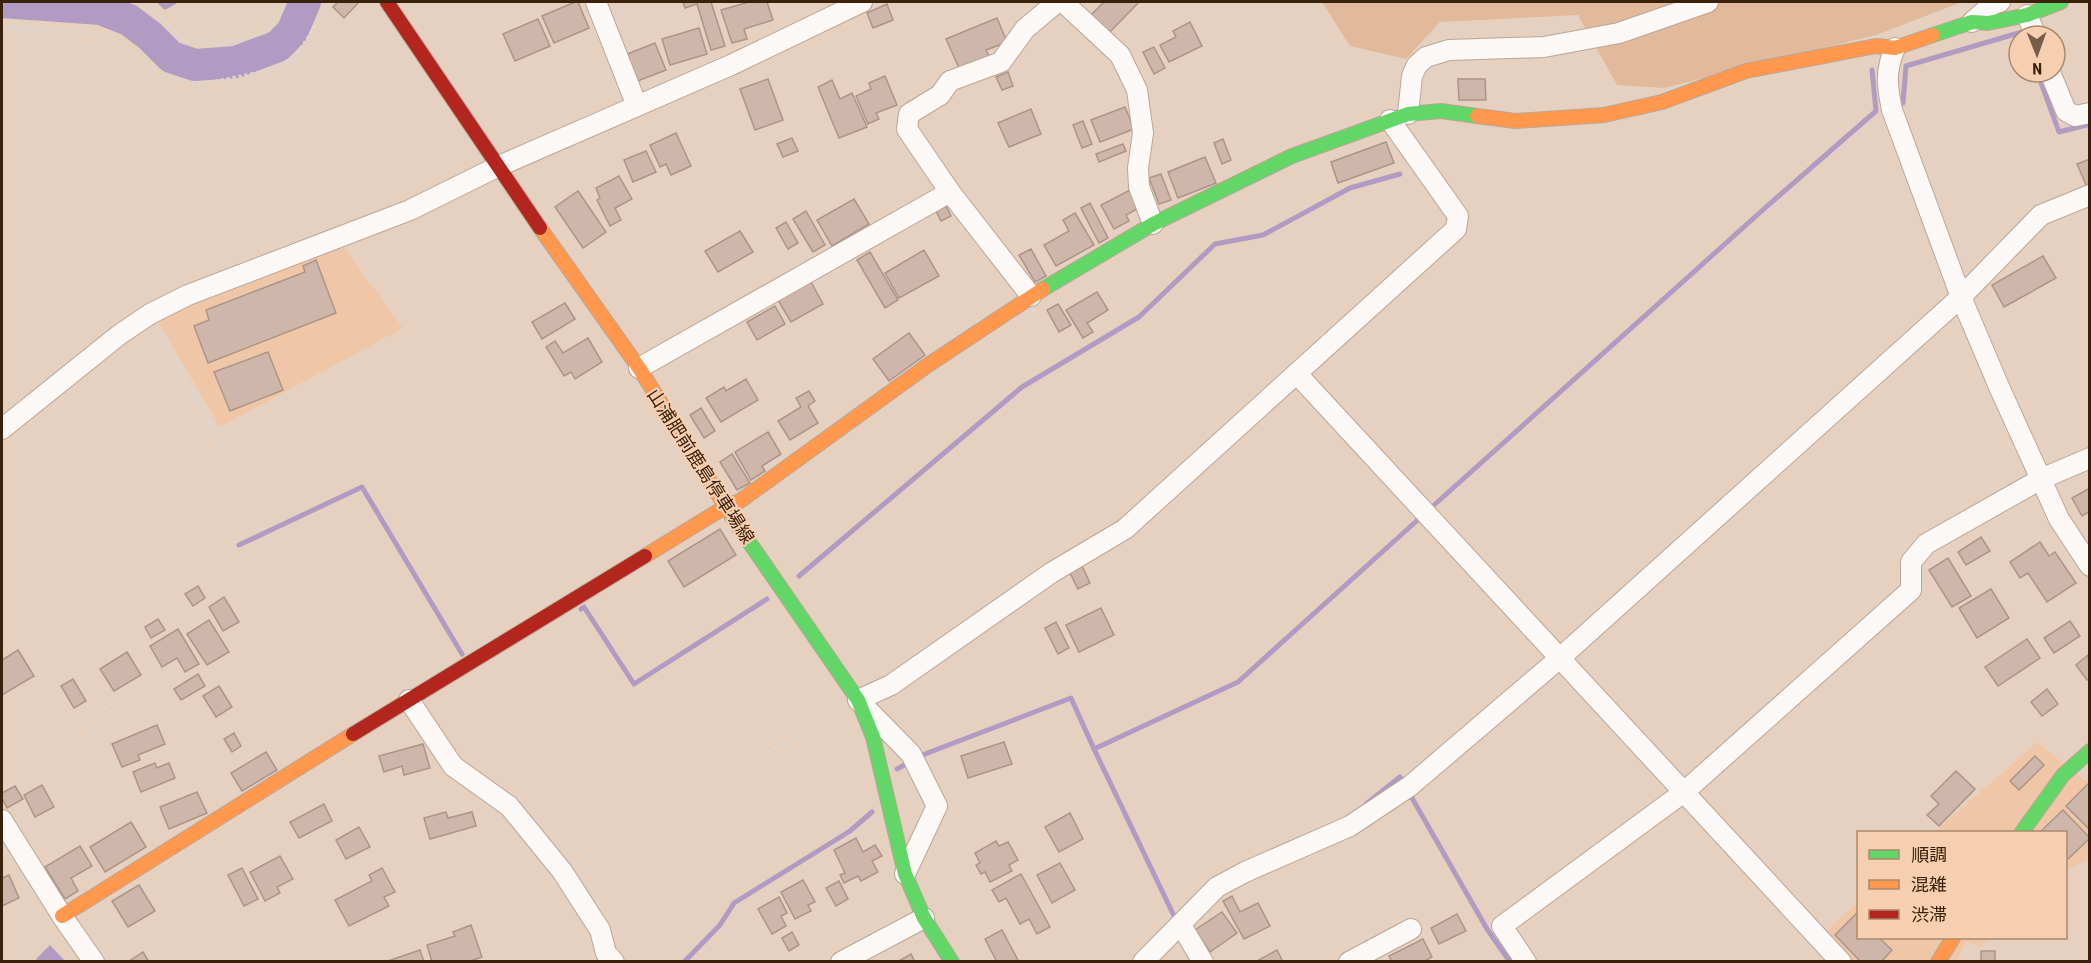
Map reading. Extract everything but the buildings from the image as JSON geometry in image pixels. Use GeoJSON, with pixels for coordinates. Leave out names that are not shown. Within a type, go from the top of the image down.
{"type":"FeatureCollection","features":[{"type":"Feature","properties":{"kind":"main road","name":"山浦肥前鹿島停車場線"},"geometry":{"type":"LineString","coordinates":[[387,2],[496,167],[639,368],[725,507],[858,700],[873,737],[905,874],[924,918],[952,962]]}},
{"type":"Feature","properties":{"kind":"main road"},"geometry":{"type":"LineString","coordinates":[[62,916],[409,700],[725,507],[740,501],[928,365],[1031,296],[1153,224],[1292,156],[1399,117],[1441,111],[1515,121],[1604,115],[1662,102],[1746,71],[1876,46],[1895,48],[1971,22],[1988,23],[2027,15],[2061,2]]}},
{"type":"Feature","properties":{"kind":"main road"},"geometry":{"type":"LineString","coordinates":[[2023,831],[2063,775],[2090,751]]}},
{"type":"Feature","properties":{"kind":"main road"},"geometry":{"type":"LineString","coordinates":[[1938,962],[1952,939]]}},
{"type":"Feature","properties":{"kind":"street"},"geometry":{"type":"LineString","coordinates":[[596,2],[637,106]]}},
{"type":"Feature","properties":{"kind":"street"},"geometry":{"type":"LineString","coordinates":[[2,429],[110,341],[150,314],[188,295],[410,210],[496,167],[731,65],[862,2]]}},
{"type":"Feature","properties":{"kind":"street"},"geometry":{"type":"LineString","coordinates":[[1031,296],[950,192],[908,129],[909,114],[940,95],[950,81],[1001,62],[1025,29],[1057,2]]}},
{"type":"Feature","properties":{"kind":"street"},"geometry":{"type":"LineString","coordinates":[[1063,2],[1120,56],[1137,90],[1143,133],[1138,168],[1139,187],[1153,224]]}},
{"type":"Feature","properties":{"kind":"street"},"geometry":{"type":"LineString","coordinates":[[905,874],[937,806],[914,759],[858,700],[891,685],[1051,573],[1125,529],[1456,229],[1458,216],[1399,117],[1417,65],[1426,57],[1449,50],[1544,47],[1619,33],[1708,2]]}},
{"type":"Feature","properties":{"kind":"street"},"geometry":{"type":"LineString","coordinates":[[1971,22],[1993,4],[2000,2]]}},
{"type":"Feature","properties":{"kind":"street"},"geometry":{"type":"LineString","coordinates":[[2027,15],[2031,24]]}},
{"type":"Feature","properties":{"kind":"street"},"geometry":{"type":"LineString","coordinates":[[1895,48],[1888,64],[1887,85],[1892,110],[1961,297],[2059,519],[2090,566]]}},
{"type":"Feature","properties":{"kind":"street"},"geometry":{"type":"LineString","coordinates":[[2055,84],[2066,111],[2076,116],[2090,113]]}},
{"type":"Feature","properties":{"kind":"street"},"geometry":{"type":"LineString","coordinates":[[639,368],[950,192]]}},
{"type":"Feature","properties":{"kind":"street"},"geometry":{"type":"LineString","coordinates":[[1143,962],[1217,887],[1245,872],[1350,826],[1406,789],[1560,658],[1961,297],[2040,215],[2090,195]]}},
{"type":"Feature","properties":{"kind":"street"},"geometry":{"type":"LineString","coordinates":[[1297,374],[1841,962]]}},
{"type":"Feature","properties":{"kind":"street"},"geometry":{"type":"LineString","coordinates":[[1526,962],[1502,926],[1684,792],[1911,590],[1911,562],[1926,544],[2041,479],[2090,458]]}},
{"type":"Feature","properties":{"kind":"street"},"geometry":{"type":"LineString","coordinates":[[409,700],[453,765],[509,806],[562,871],[600,930],[606,953],[615,962]]}},
{"type":"Feature","properties":{"kind":"street"},"geometry":{"type":"LineString","coordinates":[[2,820],[62,916],[94,962]]}},
{"type":"Feature","properties":{"kind":"street"},"geometry":{"type":"LineString","coordinates":[[841,962],[924,918]]}},
{"type":"Feature","properties":{"kind":"street"},"geometry":{"type":"LineString","coordinates":[[1181,925],[1203,962]]}},
{"type":"Feature","properties":{"kind":"street"},"geometry":{"type":"LineString","coordinates":[[1349,962],[1411,929]]}},
{"type":"Feature","properties":{"kind":"path"},"geometry":{"type":"LineString","coordinates":[[142,2],[146,3],[185,41],[223,44],[264,33],[274,22],[284,2]]}},
{"type":"Feature","properties":{"kind":"path"},"geometry":{"type":"LineString","coordinates":[[293,61],[327,2]]}},
{"type":"Feature","properties":{"kind":"path"},"geometry":{"type":"LineString","coordinates":[[2,28],[93,33],[122,43],[161,75],[198,85],[270,70],[396,15]]}},
{"type":"Feature","properties":{"kind":"path"},"geometry":{"type":"LineString","coordinates":[[150,314],[264,523]]}},
{"type":"Feature","properties":{"kind":"path"},"geometry":{"type":"LineString","coordinates":[[161,678],[85,719],[168,849]]}},
{"type":"Feature","properties":{"kind":"path"},"geometry":{"type":"LineString","coordinates":[[562,871],[858,700]]}},
{"type":"Feature","properties":{"kind":"shaded area"},"geometry":{"type":"Polygon","coordinates":[[[1322,2],[1962,2],[1876,35],[1664,88],[1617,85],[1578,15],[1440,22],[1406,59],[1350,46],[1322,2]]]}},
{"type":"Feature","properties":{"kind":"shaded area"},"geometry":{"type":"Polygon","coordinates":[[[333,233],[403,328],[220,427],[150,307],[333,233]]]}},
{"type":"Feature","properties":{"kind":"shaded area"},"geometry":{"type":"Polygon","coordinates":[[[2037,742],[2084,780],[2089,776],[2089,859],[2067,870],[2067,831],[1936,831],[2037,742]]]}},
{"type":"Feature","properties":{"kind":"shaded area"},"geometry":{"type":"Polygon","coordinates":[[[1857,903],[1857,939],[1989,939],[1981,947],[1966,941],[1956,962],[1834,961],[1815,941],[1857,903]]]}},
{"type":"Feature","properties":{"kind":"shaded area"},"geometry":{"type":"Polygon","coordinates":[[[50,945],[65,961],[38,961],[36,959],[50,945]]]}},
{"type":"Feature","properties":{"kind":"waterway"},"geometry":{"type":"LineString","coordinates":[[2,2],[101,9],[129,20],[150,36],[171,57],[195,65],[236,62],[278,46],[292,32],[305,2]]}},
{"type":"Feature","properties":{"kind":"waterway"},"geometry":{"type":"LineString","coordinates":[[160,2],[165,7],[174,2]]}},
{"type":"Feature","properties":{"kind":"waterway"},"geometry":{"type":"LineString","coordinates":[[1903,103],[1906,66],[2007,36]]}},
{"type":"Feature","properties":{"kind":"waterway"},"geometry":{"type":"LineString","coordinates":[[1433,506],[1876,111],[1872,70]]}},
{"type":"Feature","properties":{"kind":"waterway"},"geometry":{"type":"LineString","coordinates":[[2041,84],[2059,132],[2090,124]]}},
{"type":"Feature","properties":{"kind":"waterway"},"geometry":{"type":"LineString","coordinates":[[799,576],[1022,387],[1139,317],[1215,244],[1263,235],[1350,188],[1400,174]]}},
{"type":"Feature","properties":{"kind":"waterway"},"geometry":{"type":"LineString","coordinates":[[239,545],[362,487],[462,654]]}},
{"type":"Feature","properties":{"kind":"waterway"},"geometry":{"type":"LineString","coordinates":[[897,769],[925,754],[1071,698],[1094,749],[1238,682],[1421,517]]}},
{"type":"Feature","properties":{"kind":"waterway"},"geometry":{"type":"LineString","coordinates":[[581,609],[584,607],[634,684],[767,599]]}},
{"type":"Feature","properties":{"kind":"waterway"},"geometry":{"type":"LineString","coordinates":[[1094,749],[1175,918],[1177,916]]}},
{"type":"Feature","properties":{"kind":"waterway"},"geometry":{"type":"LineString","coordinates":[[1366,804],[1400,777],[1487,929],[1510,962]]}},
{"type":"Feature","properties":{"kind":"waterway"},"geometry":{"type":"LineString","coordinates":[[684,962],[720,925],[734,903],[850,831],[872,812]]}},
{"type":"Feature","properties":{"kind":"traffic: fast"},"geometry":{"type":"LineString","coordinates":[[1933,35],[1972,22],[1988,23],[2027,15],[2061,2]]}},
{"type":"Feature","properties":{"kind":"traffic: fast"},"geometry":{"type":"LineString","coordinates":[[1043,289],[1153,224],[1292,156],[1408,114],[1441,111],[1477,116]]}},
{"type":"Feature","properties":{"kind":"traffic: fast"},"geometry":{"type":"LineString","coordinates":[[736,523],[858,700],[873,737],[905,874],[924,918],[952,962]]}},
{"type":"Feature","properties":{"kind":"traffic: fast"},"geometry":{"type":"LineString","coordinates":[[2023,831],[2063,775],[2090,751]]}},
{"type":"Feature","properties":{"kind":"traffic: slow"},"geometry":{"type":"LineString","coordinates":[[1477,116],[1515,121],[1604,115],[1662,102],[1746,71],[1876,46],[1895,48],[1933,35]]}},
{"type":"Feature","properties":{"kind":"traffic: slow"},"geometry":{"type":"LineString","coordinates":[[540,228],[639,368],[736,523]]}},
{"type":"Feature","properties":{"kind":"traffic: slow"},"geometry":{"type":"LineString","coordinates":[[645,556],[725,507],[740,501],[928,365],[1043,289]]}},
{"type":"Feature","properties":{"kind":"traffic: slow"},"geometry":{"type":"LineString","coordinates":[[62,916],[353,734]]}},
{"type":"Feature","properties":{"kind":"traffic: slow"},"geometry":{"type":"LineString","coordinates":[[1938,962],[1952,939]]}},
{"type":"Feature","properties":{"kind":"traffic: jam"},"geometry":{"type":"LineString","coordinates":[[387,2],[540,228]]}},
{"type":"Feature","properties":{"kind":"traffic: jam"},"geometry":{"type":"LineString","coordinates":[[353,734],[645,556]]}}]}
